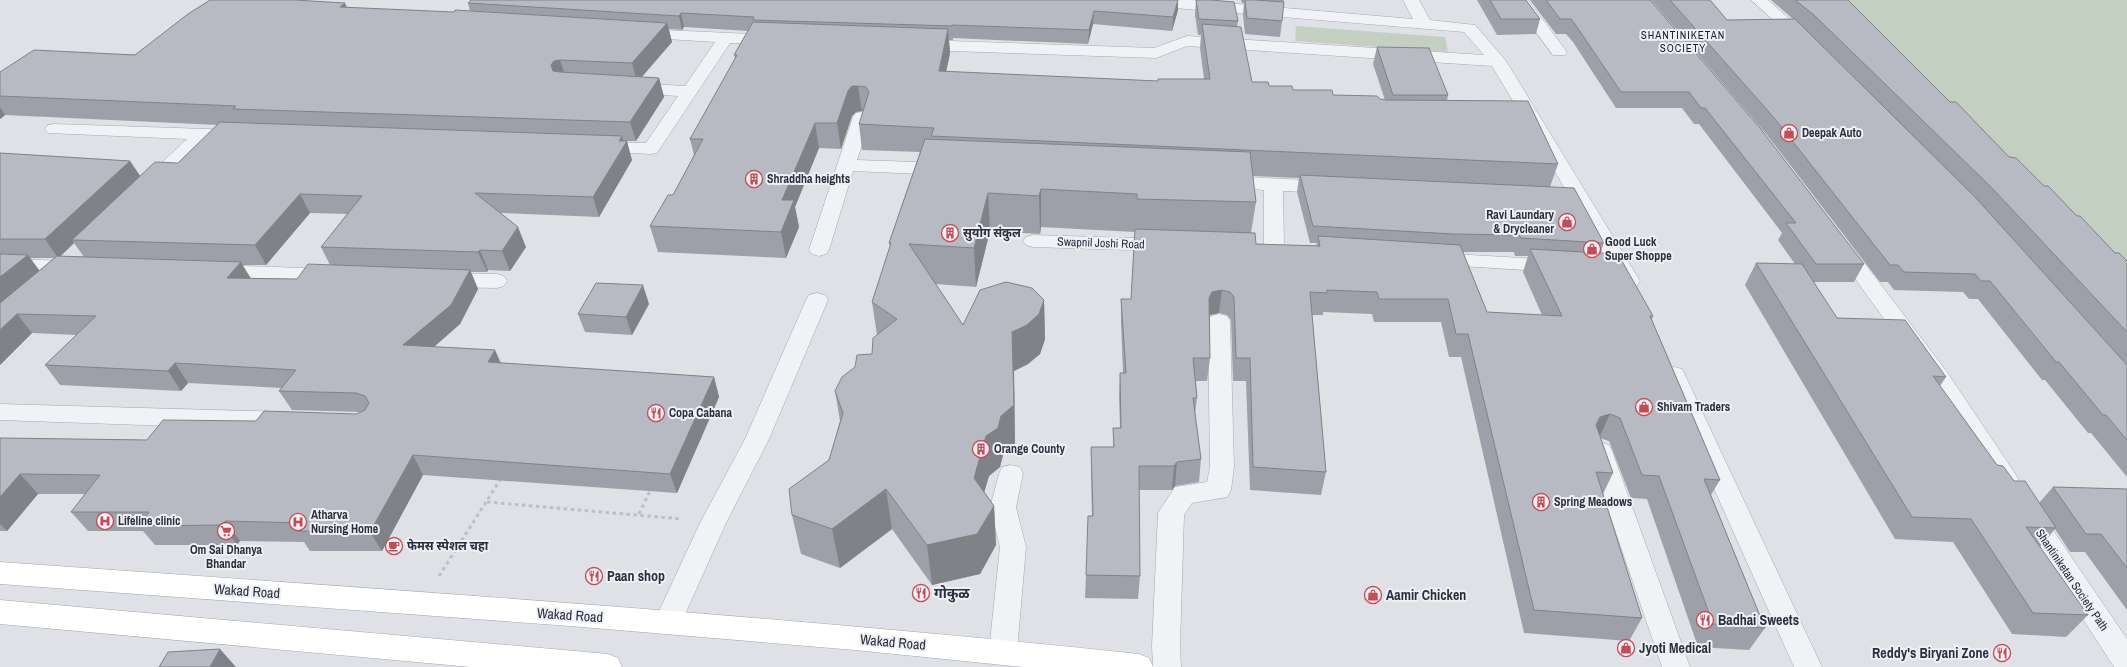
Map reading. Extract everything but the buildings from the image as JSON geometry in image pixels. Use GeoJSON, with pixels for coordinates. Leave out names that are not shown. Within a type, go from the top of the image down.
{"type":"FeatureCollection","features":[{"type":"Feature","properties":{"kind":"main road","name":"Wakad Road"},"geometry":{"type":"LineString","coordinates":[[0,573],[668,622],[1003,652],[1139,667]]}},
{"type":"Feature","properties":{"kind":"main road"},"geometry":{"type":"LineString","coordinates":[[0,612],[608,667]]}},
{"type":"Feature","properties":{"kind":"street"},"geometry":{"type":"LineString","coordinates":[[1138,0],[1288,6],[1424,24],[1470,28],[1498,62],[1525,119],[1580,198],[1625,270],[1638,298]]}},
{"type":"Feature","properties":{"kind":"street"},"geometry":{"type":"LineString","coordinates":[[1411,0],[1424,24]]}},
{"type":"Feature","properties":{"kind":"street"},"geometry":{"type":"LineString","coordinates":[[1520,0],[1559,52]]}},
{"type":"Feature","properties":{"kind":"street"},"geometry":{"type":"LineString","coordinates":[[1759,0],[1816,52]]}},
{"type":"Feature","properties":{"kind":"street"},"geometry":{"type":"LineString","coordinates":[[629,33],[788,41]]}},
{"type":"Feature","properties":{"kind":"street"},"geometry":{"type":"LineString","coordinates":[[580,146],[651,149],[725,39]]}},
{"type":"Feature","properties":{"kind":"street"},"geometry":{"type":"LineString","coordinates":[[908,45],[1156,53],[1175,43],[1187,41],[1498,62]]}},
{"type":"Feature","properties":{"kind":"street"},"geometry":{"type":"LineString","coordinates":[[613,87],[689,91]]}},
{"type":"Feature","properties":{"kind":"street"},"geometry":{"type":"LineString","coordinates":[[819,250],[862,117]]}},
{"type":"Feature","properties":{"kind":"street"},"geometry":{"type":"LineString","coordinates":[[54,129],[258,135]]}},
{"type":"Feature","properties":{"kind":"street"},"geometry":{"type":"LineString","coordinates":[[139,195],[202,134]]}},
{"type":"Feature","properties":{"kind":"street"},"geometry":{"type":"LineString","coordinates":[[846,165],[962,170]]}},
{"type":"Feature","properties":{"kind":"street"},"geometry":{"type":"LineString","coordinates":[[1209,182],[1344,188]]}},
{"type":"Feature","properties":{"kind":"street"},"geometry":{"type":"LineString","coordinates":[[1273,185],[1274,249]]}},
{"type":"Feature","properties":{"kind":"street"},"geometry":{"type":"LineString","coordinates":[[1556,197],[1580,198]]}},
{"type":"Feature","properties":{"kind":"street","name":"Shantiniketan Society Path"},"geometry":{"type":"LineString","coordinates":[[1831,233],[1939,378],[2127,663]]}},
{"type":"Feature","properties":{"kind":"street","name":"Swapnil Joshi Road"},"geometry":{"type":"LineString","coordinates":[[1033,241],[1180,246]]}},
{"type":"Feature","properties":{"kind":"street"},"geometry":{"type":"LineString","coordinates":[[46,284],[82,250]]}},
{"type":"Feature","properties":{"kind":"street"},"geometry":{"type":"LineString","coordinates":[[1417,257],[1577,267]]}},
{"type":"Feature","properties":{"kind":"street"},"geometry":{"type":"LineString","coordinates":[[0,265],[96,268]]}},
{"type":"Feature","properties":{"kind":"street"},"geometry":{"type":"LineString","coordinates":[[1601,268],[1625,270]]}},
{"type":"Feature","properties":{"kind":"street"},"geometry":{"type":"LineString","coordinates":[[198,272],[347,276]]}},
{"type":"Feature","properties":{"kind":"street"},"geometry":{"type":"LineString","coordinates":[[426,279],[497,282]]}},
{"type":"Feature","properties":{"kind":"street"},"geometry":{"type":"LineString","coordinates":[[668,622],[713,523],[757,439],[817,300]]}},
{"type":"Feature","properties":{"kind":"street"},"geometry":{"type":"LineString","coordinates":[[1166,667],[1171,513],[1184,494],[1218,490],[1222,467],[1219,321]]}},
{"type":"Feature","properties":{"kind":"street"},"geometry":{"type":"LineString","coordinates":[[1665,355],[1808,667]]}},
{"type":"Feature","properties":{"kind":"street"},"geometry":{"type":"LineString","coordinates":[[0,412],[311,422]]}},
{"type":"Feature","properties":{"kind":"street"},"geometry":{"type":"LineString","coordinates":[[1599,448],[1676,667]]}},
{"type":"Feature","properties":{"kind":"street"},"geometry":{"type":"LineString","coordinates":[[1003,652],[1013,547],[1003,507],[1011,474]]}},
{"type":"Feature","properties":{"kind":"path"},"geometry":{"type":"LineString","coordinates":[[440,575],[500,480]]}},
{"type":"Feature","properties":{"kind":"path"},"geometry":{"type":"LineString","coordinates":[[639,514],[650,491]]}},
{"type":"Feature","properties":{"kind":"path"},"geometry":{"type":"LineString","coordinates":[[487,502],[639,514],[713,523]]}},
{"type":"Feature","properties":{"kind":"green space"},"geometry":{"type":"Polygon","coordinates":[[[1830,0],[2127,0],[2127,285],[1830,0]]]}},
{"type":"Feature","properties":{"kind":"green space"},"geometry":{"type":"Polygon","coordinates":[[[1296,26],[1445,37],[1448,52],[1295,41],[1296,26]]]}},
{"type":"Feature","properties":{"kind":"place","name":"Deepak Auto"},"geometry":{"type":"Point","coordinates":[1789,133]}},
{"type":"Feature","properties":{"kind":"place","name":"Shraddha heights"},"geometry":{"type":"Point","coordinates":[754,179]}},
{"type":"Feature","properties":{"kind":"place","name":"Ravi Laundary & Drycleaner"},"geometry":{"type":"Point","coordinates":[1567,222]}},
{"type":"Feature","properties":{"kind":"place","name":"सुयोग संकुल"},"geometry":{"type":"Point","coordinates":[950,233]}},
{"type":"Feature","properties":{"kind":"place","name":"Good Luck Super Shoppe"},"geometry":{"type":"Point","coordinates":[1592,249]}},
{"type":"Feature","properties":{"kind":"place","name":"Shivam Traders"},"geometry":{"type":"Point","coordinates":[1644,407]}},
{"type":"Feature","properties":{"kind":"place","name":"Copa Cabana"},"geometry":{"type":"Point","coordinates":[656,413]}},
{"type":"Feature","properties":{"kind":"place","name":"Orange County"},"geometry":{"type":"Point","coordinates":[981,449]}},
{"type":"Feature","properties":{"kind":"place","name":"Spring Meadows"},"geometry":{"type":"Point","coordinates":[1541,502]}},
{"type":"Feature","properties":{"kind":"place","name":"Lifeline clinic"},"geometry":{"type":"Point","coordinates":[105,521]}},
{"type":"Feature","properties":{"kind":"place","name":"Atharva Nursing Home"},"geometry":{"type":"Point","coordinates":[298,522]}},
{"type":"Feature","properties":{"kind":"place","name":"Om Sai Dhanya Bhandar"},"geometry":{"type":"Point","coordinates":[226,531]}},
{"type":"Feature","properties":{"kind":"place","name":"फेमस स्पेशल चहा"},"geometry":{"type":"Point","coordinates":[394,546]}},
{"type":"Feature","properties":{"kind":"place","name":"Paan shop"},"geometry":{"type":"Point","coordinates":[594,576]}},
{"type":"Feature","properties":{"kind":"place","name":"गोकुळ"},"geometry":{"type":"Point","coordinates":[921,593]}},
{"type":"Feature","properties":{"kind":"place","name":"Aamir Chicken"},"geometry":{"type":"Point","coordinates":[1373,595]}},
{"type":"Feature","properties":{"kind":"place","name":"Badhai Sweets"},"geometry":{"type":"Point","coordinates":[1705,620]}},
{"type":"Feature","properties":{"kind":"place","name":"Jyoti Medical"},"geometry":{"type":"Point","coordinates":[1626,648]}},
{"type":"Feature","properties":{"kind":"place","name":"Reddy's Biryani Zone"},"geometry":{"type":"Point","coordinates":[2002,653]}},
{"type":"Feature","properties":{"kind":"district","name":"SHANTINIKETAN SOCIETY"},"geometry":{"type":"Point","coordinates":[1683,41]}}]}
